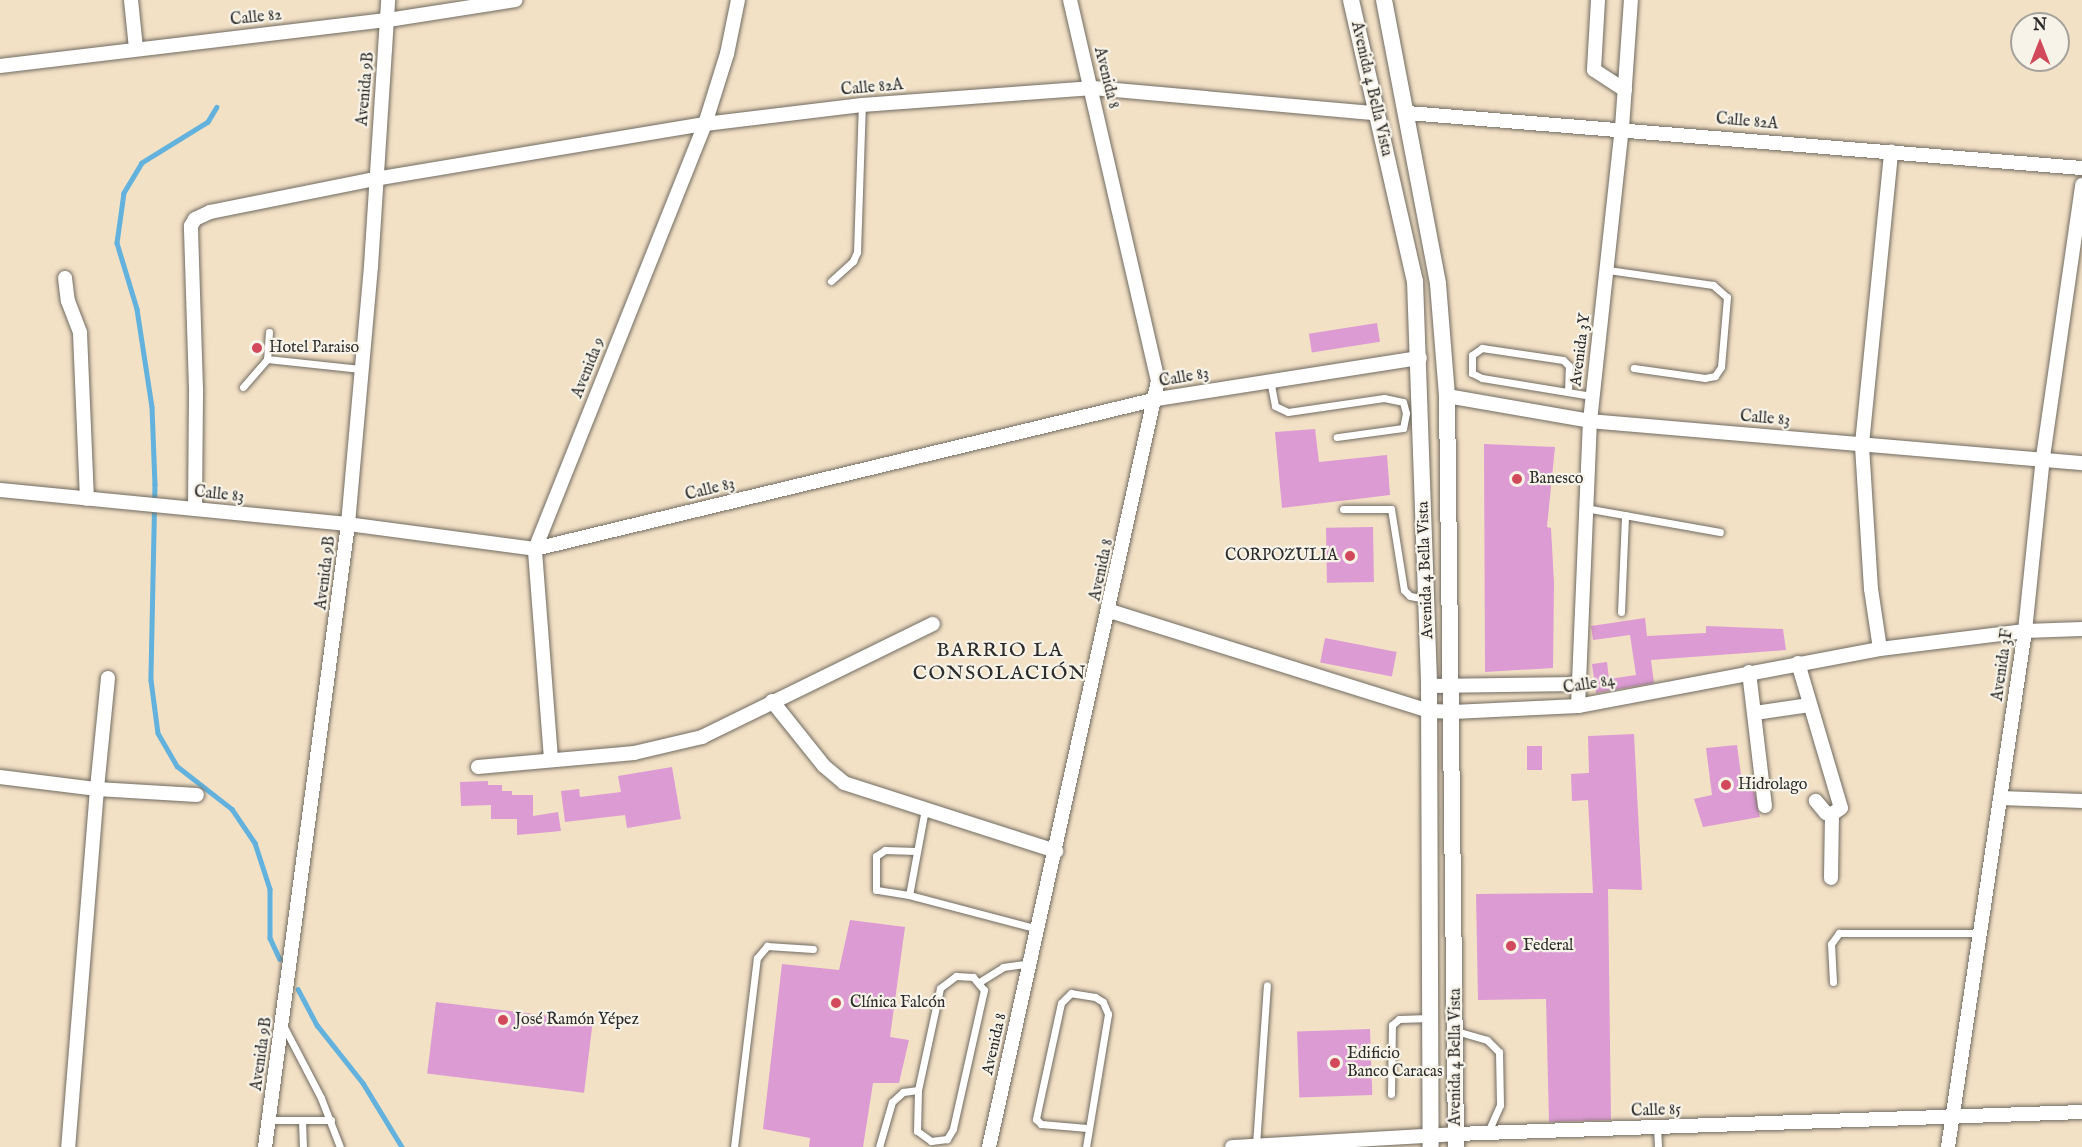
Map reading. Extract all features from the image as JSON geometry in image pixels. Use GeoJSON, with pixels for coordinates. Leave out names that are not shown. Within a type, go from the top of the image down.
{"type":"FeatureCollection","features":[{"type":"Feature","properties":{"kind":"street"},"geometry":{"type":"LineString","coordinates":[[131,0],[136,48]]}},
{"type":"Feature","properties":{"kind":"street","name":"Avenida 9B"},"geometry":{"type":"LineString","coordinates":[[265,1147],[348,524],[388,0]]}},
{"type":"Feature","properties":{"kind":"street","name":"Calle 82"},"geometry":{"type":"LineString","coordinates":[[0,66],[136,48],[388,20],[515,0]]}},
{"type":"Feature","properties":{"kind":"street","name":"Avenida 9"},"geometry":{"type":"LineString","coordinates":[[551,759],[535,549],[705,124],[727,54],[738,0]]}},
{"type":"Feature","properties":{"kind":"street","name":"Avenida 8"},"geometry":{"type":"LineString","coordinates":[[989,1147],[1157,399],[1158,381],[1070,0]]}},
{"type":"Feature","properties":{"kind":"street","name":"Avenida 4 Bella Vista"},"geometry":{"type":"LineString","coordinates":[[1351,0],[1375,113],[1416,281],[1429,687],[1431,1141]]}},
{"type":"Feature","properties":{"kind":"street","name":"Avenida 4 Bella Vista"},"geometry":{"type":"LineString","coordinates":[[1384,0],[1408,113],[1438,284],[1447,396],[1453,686],[1456,1141]]}},
{"type":"Feature","properties":{"kind":"street"},"geometry":{"type":"LineString","coordinates":[[1598,0],[1594,70],[1625,90]]}},
{"type":"Feature","properties":{"kind":"street","name":"Avenida 3Y"},"geometry":{"type":"LineString","coordinates":[[1578,706],[1590,421],[1623,128],[1631,0]]}},
{"type":"Feature","properties":{"kind":"street","name":"Calle 82A"},"geometry":{"type":"LineString","coordinates":[[195,509],[196,389],[191,226],[195,219],[210,212],[375,179],[705,124],[862,105],[1092,88],[1375,113]]}},
{"type":"Feature","properties":{"kind":"street","name":"Calle 82A"},"geometry":{"type":"LineString","coordinates":[[1408,113],[1623,128],[2082,168]]}},
{"type":"Feature","properties":{"kind":"street"},"geometry":{"type":"LineString","coordinates":[[1880,649],[1871,589],[1862,444],[1891,151]]}},
{"type":"Feature","properties":{"kind":"street","name":"Avenida 3F"},"geometry":{"type":"LineString","coordinates":[[1948,1147],[2025,632],[2043,457],[2082,186]]}},
{"type":"Feature","properties":{"kind":"street"},"geometry":{"type":"LineString","coordinates":[[65,278],[68,302],[80,333],[87,499]]}},
{"type":"Feature","properties":{"kind":"street","name":"Calle 83"},"geometry":{"type":"LineString","coordinates":[[0,490],[348,524],[535,549],[1157,399],[1420,358]]}},
{"type":"Feature","properties":{"kind":"street","name":"Calle 83"},"geometry":{"type":"LineString","coordinates":[[1447,396],[1590,421],[2043,457],[2082,463]]}},
{"type":"Feature","properties":{"kind":"street","name":"Calle 84"},"geometry":{"type":"LineString","coordinates":[[1110,611],[1429,711],[1453,712],[1578,706],[1880,649],[2025,632],[2082,629]]}},
{"type":"Feature","properties":{"kind":"street"},"geometry":{"type":"LineString","coordinates":[[478,767],[634,753],[702,737],[933,624]]}},
{"type":"Feature","properties":{"kind":"street"},"geometry":{"type":"LineString","coordinates":[[1798,663],[1809,705],[1842,803],[1832,814],[1831,878]]}},
{"type":"Feature","properties":{"kind":"street"},"geometry":{"type":"LineString","coordinates":[[1749,672],[1765,806]]}},
{"type":"Feature","properties":{"kind":"street"},"geometry":{"type":"LineString","coordinates":[[68,1147],[108,678]]}},
{"type":"Feature","properties":{"kind":"street","name":"Calle 84"},"geometry":{"type":"LineString","coordinates":[[1429,687],[1578,684]]}},
{"type":"Feature","properties":{"kind":"street"},"geometry":{"type":"LineString","coordinates":[[772,701],[833,775],[844,783],[1056,852]]}},
{"type":"Feature","properties":{"kind":"street"},"geometry":{"type":"LineString","coordinates":[[1755,713],[1809,705]]}},
{"type":"Feature","properties":{"kind":"street"},"geometry":{"type":"LineString","coordinates":[[0,777],[97,789],[197,795]]}},
{"type":"Feature","properties":{"kind":"street"},"geometry":{"type":"LineString","coordinates":[[2001,798],[2082,801]]}},
{"type":"Feature","properties":{"kind":"street"},"geometry":{"type":"LineString","coordinates":[[1816,801],[1822,810],[1832,814]]}},
{"type":"Feature","properties":{"kind":"street","name":"Calle 85"},"geometry":{"type":"LineString","coordinates":[[1232,1147],[1456,1141],[1488,1133],[2082,1112]]}},
{"type":"Feature","properties":{"kind":"lane"},"geometry":{"type":"LineString","coordinates":[[831,280],[853,261],[857,252],[862,105]]}},
{"type":"Feature","properties":{"kind":"lane"},"geometry":{"type":"LineString","coordinates":[[1608,270],[1713,285],[1726,297],[1721,367],[1715,375],[1705,378],[1634,368]]}},
{"type":"Feature","properties":{"kind":"lane"},"geometry":{"type":"LineString","coordinates":[[243,387],[267,359],[269,332]]}},
{"type":"Feature","properties":{"kind":"lane"},"geometry":{"type":"LineString","coordinates":[[1568,392],[1569,366],[1563,360],[1482,348],[1472,355],[1470,365],[1477,377],[1592,396]]}},
{"type":"Feature","properties":{"kind":"lane"},"geometry":{"type":"LineString","coordinates":[[267,359],[360,369]]}},
{"type":"Feature","properties":{"kind":"lane"},"geometry":{"type":"LineString","coordinates":[[1270,380],[1275,406],[1288,412],[1384,398],[1403,402],[1406,413],[1403,428],[1337,437]]}},
{"type":"Feature","properties":{"kind":"lane"},"geometry":{"type":"LineString","coordinates":[[1585,507],[1720,532]]}},
{"type":"Feature","properties":{"kind":"lane"},"geometry":{"type":"LineString","coordinates":[[1343,509],[1391,509],[1404,590],[1410,596],[1426,599]]}},
{"type":"Feature","properties":{"kind":"lane"},"geometry":{"type":"LineString","coordinates":[[1621,612],[1625,515]]}},
{"type":"Feature","properties":{"kind":"lane"},"geometry":{"type":"LineString","coordinates":[[909,895],[925,808]]}},
{"type":"Feature","properties":{"kind":"lane"},"geometry":{"type":"LineString","coordinates":[[916,851],[885,850],[876,856],[876,890],[909,895],[1038,929]]}},
{"type":"Feature","properties":{"kind":"lane"},"geometry":{"type":"LineString","coordinates":[[1833,982],[1831,944],[1839,933],[1980,933]]}},
{"type":"Feature","properties":{"kind":"lane"},"geometry":{"type":"LineString","coordinates":[[734,1147],[757,958],[767,946],[813,949]]}},
{"type":"Feature","properties":{"kind":"lane"},"geometry":{"type":"LineString","coordinates":[[981,981],[983,995],[953,1129],[947,1139],[932,1141],[917,1131],[918,1090],[940,988],[956,976],[981,981],[1003,967],[1031,963]]}},
{"type":"Feature","properties":{"kind":"lane"},"geometry":{"type":"LineString","coordinates":[[1251,1146],[1267,985]]}},
{"type":"Feature","properties":{"kind":"lane"},"geometry":{"type":"LineString","coordinates":[[1086,1147],[1108,1014],[1103,1002],[1095,997],[1071,993],[1061,1003],[1036,1119],[1041,1124],[1088,1128]]}},
{"type":"Feature","properties":{"kind":"lane"},"geometry":{"type":"LineString","coordinates":[[1391,1094],[1392,1025],[1399,1019],[1432,1018]]}},
{"type":"Feature","properties":{"kind":"lane"},"geometry":{"type":"LineString","coordinates":[[283,1025],[331,1120],[340,1147]]}},
{"type":"Feature","properties":{"kind":"lane"},"geometry":{"type":"LineString","coordinates":[[1456,1031],[1487,1040],[1498,1052],[1500,1105],[1488,1133]]}},
{"type":"Feature","properties":{"kind":"lane"},"geometry":{"type":"LineString","coordinates":[[879,1147],[892,1102],[903,1092],[918,1090]]}},
{"type":"Feature","properties":{"kind":"lane"},"geometry":{"type":"LineString","coordinates":[[269,1119],[331,1120]]}},
{"type":"Feature","properties":{"kind":"lane"},"geometry":{"type":"LineString","coordinates":[[302,1120],[303,1147]]}},
{"type":"Feature","properties":{"kind":"lane"},"geometry":{"type":"LineString","coordinates":[[1657,1127],[1658,1147]]}},
{"type":"Feature","properties":{"kind":"building"},"geometry":{"type":"Polygon","coordinates":[[[1377,323],[1380,342],[1312,353],[1309,334],[1377,323]]]}},
{"type":"Feature","properties":{"kind":"building"},"geometry":{"type":"Polygon","coordinates":[[[1315,429],[1319,462],[1387,455],[1390,495],[1282,508],[1275,432],[1315,429]]]}},
{"type":"Feature","properties":{"kind":"building"},"geometry":{"type":"Polygon","coordinates":[[[1484,444],[1555,447],[1547,527],[1551,528],[1554,583],[1553,668],[1485,672],[1484,444]]]}},
{"type":"Feature","properties":{"kind":"building","name":"CORPOZULIA"},"geometry":{"type":"Polygon","coordinates":[[[1373,527],[1374,582],[1327,583],[1326,528],[1373,527]]]}},
{"type":"Feature","properties":{"kind":"building"},"geometry":{"type":"Polygon","coordinates":[[[1645,618],[1647,636],[1706,633],[1706,626],[1783,629],[1786,650],[1651,660],[1654,683],[1596,693],[1592,664],[1607,662],[1609,679],[1636,675],[1630,635],[1593,640],[1591,626],[1645,618]]]}},
{"type":"Feature","properties":{"kind":"building"},"geometry":{"type":"Polygon","coordinates":[[[1325,638],[1397,652],[1392,676],[1320,663],[1325,638]]]}},
{"type":"Feature","properties":{"kind":"building"},"geometry":{"type":"Polygon","coordinates":[[[1634,734],[1642,890],[1608,889],[1611,1120],[1549,1122],[1546,999],[1478,1000],[1476,894],[1593,893],[1588,800],[1572,801],[1571,774],[1589,773],[1588,736],[1634,734]]]}},
{"type":"Feature","properties":{"kind":"building","name":"Hidrolago"},"geometry":{"type":"Polygon","coordinates":[[[1737,745],[1743,790],[1754,789],[1760,817],[1703,827],[1694,799],[1712,795],[1706,748],[1737,745]]]}},
{"type":"Feature","properties":{"kind":"building"},"geometry":{"type":"Polygon","coordinates":[[[1527,746],[1542,746],[1542,770],[1527,770],[1527,746]]]}},
{"type":"Feature","properties":{"kind":"building"},"geometry":{"type":"Polygon","coordinates":[[[672,767],[681,819],[627,828],[625,815],[565,822],[561,791],[579,789],[580,797],[621,792],[618,776],[672,767]]]}},
{"type":"Feature","properties":{"kind":"building"},"geometry":{"type":"Polygon","coordinates":[[[488,781],[488,785],[502,785],[502,791],[512,791],[512,795],[533,795],[533,816],[558,812],[561,831],[517,835],[517,819],[491,819],[491,805],[461,806],[460,782],[488,781]]]}},
{"type":"Feature","properties":{"kind":"building","name":"Clínica Falcón"},"geometry":{"type":"Polygon","coordinates":[[[850,920],[905,927],[890,1037],[909,1040],[899,1083],[873,1083],[863,1147],[809,1147],[810,1138],[763,1129],[782,964],[839,970],[850,920]]]}},
{"type":"Feature","properties":{"kind":"building"},"geometry":{"type":"Polygon","coordinates":[[[436,1002],[593,1021],[584,1093],[427,1073],[436,1002]]]}},
{"type":"Feature","properties":{"kind":"building","name":"Edificio Banco Caracas"},"geometry":{"type":"Polygon","coordinates":[[[1370,1029],[1372,1095],[1299,1098],[1297,1032],[1370,1029]]]}},
{"type":"Feature","properties":{"kind":"waterway"},"geometry":{"type":"LineString","coordinates":[[217,107],[208,122],[142,163],[124,193],[117,243],[137,309],[152,407],[155,484],[151,680],[158,733],[177,766],[232,809],[255,843],[270,889],[270,938],[280,959]]}},
{"type":"Feature","properties":{"kind":"waterway"},"geometry":{"type":"LineString","coordinates":[[298,989],[317,1025],[363,1083],[402,1147]]}},
{"type":"Feature","properties":{"kind":"place","name":"Hotel Paraiso"},"geometry":{"type":"Point","coordinates":[257,348]}},
{"type":"Feature","properties":{"kind":"place","name":"Banesco"},"geometry":{"type":"Point","coordinates":[1517,479]}},
{"type":"Feature","properties":{"kind":"place","name":"CORPOZULIA"},"geometry":{"type":"Point","coordinates":[1350,556]}},
{"type":"Feature","properties":{"kind":"place","name":"Hidrolago"},"geometry":{"type":"Point","coordinates":[1726,785]}},
{"type":"Feature","properties":{"kind":"place","name":"Federal"},"geometry":{"type":"Point","coordinates":[1511,946]}},
{"type":"Feature","properties":{"kind":"place","name":"Clínica Falcón"},"geometry":{"type":"Point","coordinates":[836,1003]}},
{"type":"Feature","properties":{"kind":"place","name":"José Ramón Yépez"},"geometry":{"type":"Point","coordinates":[503,1020]}},
{"type":"Feature","properties":{"kind":"place","name":"Edificio Banco Caracas"},"geometry":{"type":"Point","coordinates":[1335,1063]}},
{"type":"Feature","properties":{"kind":"district","name":"BARRIO LA CONSOLACIÓN"},"geometry":{"type":"Point","coordinates":[1000,662]}}]}
